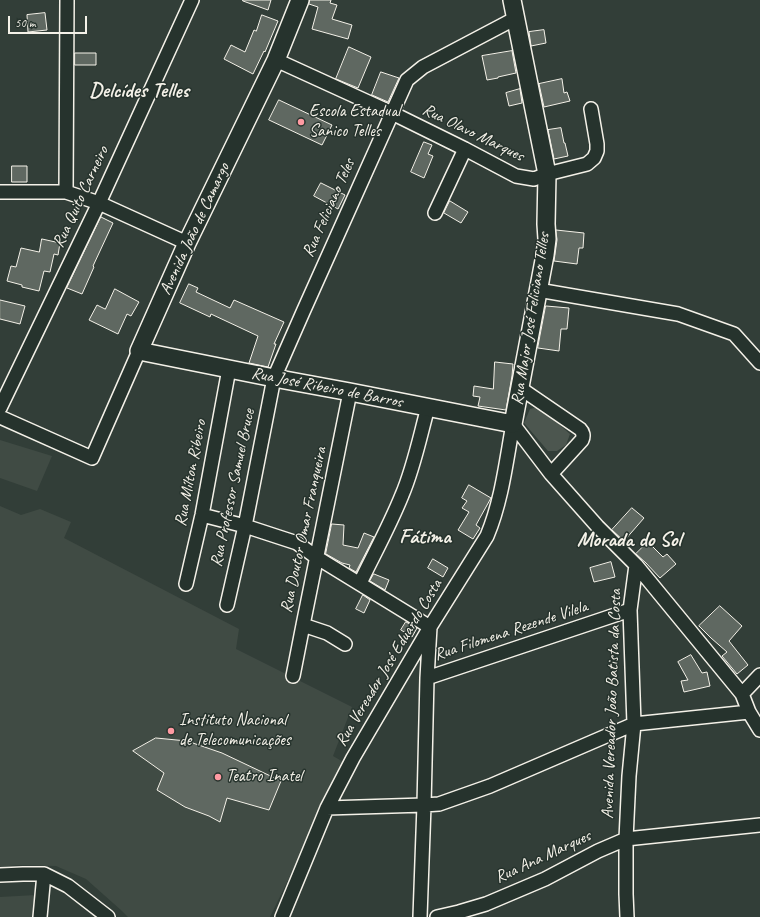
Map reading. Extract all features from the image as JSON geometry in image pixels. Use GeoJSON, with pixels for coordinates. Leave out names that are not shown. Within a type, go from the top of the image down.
{"type":"FeatureCollection","features":[{"type":"Feature","properties":{"kind":"main road","name":"Avenida João de Camargo"},"geometry":{"type":"LineString","coordinates":[[140,351],[188,243],[276,60],[300,0]]}},
{"type":"Feature","properties":{"kind":"main road","name":"Rua Major José Feliciano Telles"},"geometry":{"type":"LineString","coordinates":[[512,0],[547,174],[547,239],[545,255],[514,424]]}},
{"type":"Feature","properties":{"kind":"main road","name":"Rua José Ribeiro de Barros"},"geometry":{"type":"LineString","coordinates":[[140,351],[514,424]]}},
{"type":"Feature","properties":{"kind":"street"},"geometry":{"type":"LineString","coordinates":[[66,192],[67,0]]}},
{"type":"Feature","properties":{"kind":"street","name":"Rua Quito Carneiro"},"geometry":{"type":"LineString","coordinates":[[0,408],[99,203],[192,0]]}},
{"type":"Feature","properties":{"kind":"street","name":"Rua Feliciano Teles"},"geometry":{"type":"LineString","coordinates":[[274,378],[408,80],[423,68],[516,18]]}},
{"type":"Feature","properties":{"kind":"street","name":"Rua Olavo Marques"},"geometry":{"type":"LineString","coordinates":[[276,60],[392,113],[516,176],[534,179],[547,174],[587,164],[594,158],[597,151],[597,144],[591,109]]}},
{"type":"Feature","properties":{"kind":"street"},"geometry":{"type":"LineString","coordinates":[[435,213],[465,149]]}},
{"type":"Feature","properties":{"kind":"street"},"geometry":{"type":"LineString","coordinates":[[0,192],[66,192],[99,203],[188,243]]}},
{"type":"Feature","properties":{"kind":"street"},"geometry":{"type":"LineString","coordinates":[[538,290],[678,314],[734,334],[760,363]]}},
{"type":"Feature","properties":{"kind":"street","name":"Avenida João de Camargo"},"geometry":{"type":"LineString","coordinates":[[0,417],[92,458],[140,351]]}},
{"type":"Feature","properties":{"kind":"street","name":"Rua Mílton Ribeiro"},"geometry":{"type":"LineString","coordinates":[[186,584],[202,516],[229,369]]}},
{"type":"Feature","properties":{"kind":"street","name":"Rua Professor Samuel Bruce"},"geometry":{"type":"LineString","coordinates":[[227,605],[245,526],[274,378]]}},
{"type":"Feature","properties":{"kind":"street"},"geometry":{"type":"LineString","coordinates":[[520,388],[580,429],[582,432],[582,440],[551,474]]}},
{"type":"Feature","properties":{"kind":"street","name":"Rua Doutor Omar Franqueira"},"geometry":{"type":"LineString","coordinates":[[293,676],[350,392]]}},
{"type":"Feature","properties":{"kind":"street"},"geometry":{"type":"LineString","coordinates":[[360,583],[403,494],[428,407]]}},
{"type":"Feature","properties":{"kind":"street"},"geometry":{"type":"LineString","coordinates":[[514,424],[551,474],[598,527],[636,565],[742,694],[749,712],[760,730]]}},
{"type":"Feature","properties":{"kind":"street","name":"Rua Vereador José Eduardo Costa"},"geometry":{"type":"LineString","coordinates":[[282,917],[327,808],[353,758],[430,626],[487,536],[494,521],[499,502],[514,424]]}},
{"type":"Feature","properties":{"kind":"street"},"geometry":{"type":"LineString","coordinates":[[202,516],[245,526],[297,543],[316,557],[430,626],[427,678],[420,917]]}},
{"type":"Feature","properties":{"kind":"street","name":"Avenida Vereador João Batista da Costa"},"geometry":{"type":"LineString","coordinates":[[627,917],[626,839],[629,776],[634,724],[630,610],[636,565]]}},
{"type":"Feature","properties":{"kind":"street","name":"Rua Filomena Rezende Vilela"},"geometry":{"type":"LineString","coordinates":[[427,678],[630,610]]}},
{"type":"Feature","properties":{"kind":"street"},"geometry":{"type":"LineString","coordinates":[[303,625],[327,633],[345,644]]}},
{"type":"Feature","properties":{"kind":"street"},"geometry":{"type":"LineString","coordinates":[[742,694],[760,675]]}},
{"type":"Feature","properties":{"kind":"street"},"geometry":{"type":"LineString","coordinates":[[327,808],[439,804],[490,786],[634,724],[749,712]]}},
{"type":"Feature","properties":{"kind":"street","name":"Rua Ana Marques"},"geometry":{"type":"LineString","coordinates":[[437,917],[486,904],[545,879],[598,851],[626,839],[760,825]]}},
{"type":"Feature","properties":{"kind":"street"},"geometry":{"type":"LineString","coordinates":[[40,917],[44,874]]}},
{"type":"Feature","properties":{"kind":"street"},"geometry":{"type":"LineString","coordinates":[[0,875],[44,874],[68,886],[108,917]]}},
{"type":"Feature","properties":{"kind":"shaded area"},"geometry":{"type":"Polygon","coordinates":[[[539,407],[570,434],[566,445],[557,451],[548,451],[524,423],[530,409],[539,407]]]}},
{"type":"Feature","properties":{"kind":"shaded area"},"geometry":{"type":"Polygon","coordinates":[[[0,440],[52,456],[37,491],[0,478],[0,440]]]}},
{"type":"Feature","properties":{"kind":"shaded area","name":"Instituto Nacional de Telecomunicações"},"geometry":{"type":"Polygon","coordinates":[[[0,506],[21,515],[40,509],[71,522],[64,538],[239,629],[236,649],[352,707],[333,756],[345,763],[270,917],[128,917],[86,879],[56,866],[17,865],[0,867],[0,506]]]}},
{"type":"Feature","properties":{"kind":"shaded area"},"geometry":{"type":"Polygon","coordinates":[[[36,895],[34,917],[0,917],[0,897],[36,895]]]}},
{"type":"Feature","properties":{"kind":"building"},"geometry":{"type":"Polygon","coordinates":[[[243,0],[271,0],[268,10],[243,0]]]}},
{"type":"Feature","properties":{"kind":"building"},"geometry":{"type":"Polygon","coordinates":[[[310,0],[331,0],[330,3],[337,5],[332,19],[352,25],[348,39],[312,29],[318,7],[309,4],[310,0]]]}},
{"type":"Feature","properties":{"kind":"building"},"geometry":{"type":"Polygon","coordinates":[[[45,13],[47,30],[28,32],[27,15],[45,13]]]}},
{"type":"Feature","properties":{"kind":"building"},"geometry":{"type":"Polygon","coordinates":[[[262,15],[278,21],[265,52],[264,51],[253,74],[224,59],[231,45],[245,52],[254,30],[256,31],[262,15]]]}},
{"type":"Feature","properties":{"kind":"building"},"geometry":{"type":"Polygon","coordinates":[[[544,30],[546,43],[531,46],[529,32],[544,30]]]}},
{"type":"Feature","properties":{"kind":"building"},"geometry":{"type":"Polygon","coordinates":[[[349,47],[371,57],[358,88],[336,79],[349,47]]]}},
{"type":"Feature","properties":{"kind":"building"},"geometry":{"type":"Polygon","coordinates":[[[512,51],[516,73],[487,80],[482,56],[512,51]]]}},
{"type":"Feature","properties":{"kind":"building"},"geometry":{"type":"Polygon","coordinates":[[[75,53],[96,53],[96,65],[75,65],[75,53]]]}},
{"type":"Feature","properties":{"kind":"building"},"geometry":{"type":"Polygon","coordinates":[[[381,72],[399,78],[388,102],[372,95],[381,72]]]}},
{"type":"Feature","properties":{"kind":"building"},"geometry":{"type":"Polygon","coordinates":[[[562,79],[564,93],[567,92],[570,101],[544,107],[539,84],[562,79]]]}},
{"type":"Feature","properties":{"kind":"building"},"geometry":{"type":"Polygon","coordinates":[[[520,89],[522,103],[509,106],[506,93],[520,89]]]}},
{"type":"Feature","properties":{"kind":"building","name":"Escola Estadual Sanico Telles"},"geometry":{"type":"Polygon","coordinates":[[[279,100],[332,125],[322,145],[269,120],[279,100]]]}},
{"type":"Feature","properties":{"kind":"building"},"geometry":{"type":"Polygon","coordinates":[[[561,128],[568,156],[554,159],[548,130],[561,128]]]}},
{"type":"Feature","properties":{"kind":"building"},"geometry":{"type":"Polygon","coordinates":[[[424,142],[432,145],[428,154],[433,156],[424,178],[411,172],[424,142]]]}},
{"type":"Feature","properties":{"kind":"building"},"geometry":{"type":"Polygon","coordinates":[[[12,166],[27,166],[27,182],[12,182],[12,166]]]}},
{"type":"Feature","properties":{"kind":"building"},"geometry":{"type":"Polygon","coordinates":[[[321,183],[345,195],[338,209],[314,196],[321,183]]]}},
{"type":"Feature","properties":{"kind":"building"},"geometry":{"type":"Polygon","coordinates":[[[450,201],[468,212],[461,223],[444,213],[450,201]]]}},
{"type":"Feature","properties":{"kind":"building"},"geometry":{"type":"Polygon","coordinates":[[[101,217],[113,223],[82,294],[67,288],[101,217]]]}},
{"type":"Feature","properties":{"kind":"building"},"geometry":{"type":"Polygon","coordinates":[[[556,230],[584,233],[583,248],[579,248],[577,264],[554,261],[557,240],[556,230]]]}},
{"type":"Feature","properties":{"kind":"building"},"geometry":{"type":"Polygon","coordinates":[[[42,239],[60,243],[58,255],[54,254],[50,272],[44,271],[39,291],[22,287],[22,285],[7,281],[11,266],[16,267],[21,248],[39,252],[42,239]]]}},
{"type":"Feature","properties":{"kind":"building"},"geometry":{"type":"Polygon","coordinates":[[[189,284],[198,288],[196,292],[230,308],[234,300],[284,322],[274,344],[276,344],[268,367],[249,363],[258,336],[211,314],[210,317],[180,303],[189,284]]]}},
{"type":"Feature","properties":{"kind":"building"},"geometry":{"type":"Polygon","coordinates":[[[115,289],[139,302],[131,316],[127,314],[118,334],[89,320],[97,305],[105,309],[115,289]]]}},
{"type":"Feature","properties":{"kind":"building"},"geometry":{"type":"Polygon","coordinates":[[[0,300],[25,306],[20,324],[0,319],[0,300]]]}},
{"type":"Feature","properties":{"kind":"building"},"geometry":{"type":"Polygon","coordinates":[[[546,306],[569,308],[567,329],[561,329],[559,351],[538,348],[546,306]]]}},
{"type":"Feature","properties":{"kind":"building"},"geometry":{"type":"Polygon","coordinates":[[[495,362],[513,364],[506,410],[478,406],[480,397],[473,396],[474,386],[493,389],[495,362]]]}},
{"type":"Feature","properties":{"kind":"building"},"geometry":{"type":"Polygon","coordinates":[[[469,485],[491,498],[476,525],[480,528],[473,539],[458,530],[469,512],[462,508],[467,501],[462,498],[469,485]]]}},
{"type":"Feature","properties":{"kind":"building"},"geometry":{"type":"Polygon","coordinates":[[[632,508],[644,518],[624,541],[612,530],[632,508]]]}},
{"type":"Feature","properties":{"kind":"building"},"geometry":{"type":"Polygon","coordinates":[[[332,524],[344,525],[343,545],[358,548],[364,533],[374,537],[356,572],[349,568],[350,565],[342,563],[326,554],[332,524]]]}},
{"type":"Feature","properties":{"kind":"building"},"geometry":{"type":"Polygon","coordinates":[[[648,542],[663,557],[667,554],[676,564],[660,578],[636,554],[648,542]]]}},
{"type":"Feature","properties":{"kind":"building"},"geometry":{"type":"Polygon","coordinates":[[[433,559],[448,568],[443,577],[428,568],[433,559]]]}},
{"type":"Feature","properties":{"kind":"building"},"geometry":{"type":"Polygon","coordinates":[[[611,562],[615,577],[594,582],[590,568],[611,562]]]}},
{"type":"Feature","properties":{"kind":"building"},"geometry":{"type":"Polygon","coordinates":[[[374,574],[389,580],[385,590],[370,581],[374,574]]]}},
{"type":"Feature","properties":{"kind":"building"},"geometry":{"type":"Polygon","coordinates":[[[363,595],[370,600],[364,613],[356,609],[363,595]]]}},
{"type":"Feature","properties":{"kind":"building"},"geometry":{"type":"Polygon","coordinates":[[[720,606],[742,626],[729,641],[748,665],[737,674],[722,656],[727,652],[699,626],[720,606]]]}},
{"type":"Feature","properties":{"kind":"building"},"geometry":{"type":"Polygon","coordinates":[[[406,622],[417,628],[412,637],[401,630],[406,622]]]}},
{"type":"Feature","properties":{"kind":"building"},"geometry":{"type":"Polygon","coordinates":[[[691,655],[702,673],[707,672],[710,686],[684,692],[681,681],[688,680],[678,662],[691,655]]]}},
{"type":"Feature","properties":{"kind":"building","name":"Teatro Inatel"},"geometry":{"type":"Polygon","coordinates":[[[156,738],[187,741],[222,753],[281,781],[269,810],[227,798],[220,822],[185,807],[157,790],[164,773],[133,751],[156,738]]]}},
{"type":"Feature","properties":{"kind":"place","name":"Escola Estadual Sanico Telles"},"geometry":{"type":"Point","coordinates":[301,122]}},
{"type":"Feature","properties":{"kind":"place","name":"Instituto Nacional de Telecomunicações"},"geometry":{"type":"Point","coordinates":[171,731]}},
{"type":"Feature","properties":{"kind":"place","name":"Teatro Inatel"},"geometry":{"type":"Point","coordinates":[218,777]}},
{"type":"Feature","properties":{"kind":"district","name":"Delcídes Telles"},"geometry":{"type":"Point","coordinates":[139,91]}},
{"type":"Feature","properties":{"kind":"district","name":"Fátima"},"geometry":{"type":"Point","coordinates":[425,537]}},
{"type":"Feature","properties":{"kind":"district","name":"Morada do Sol"},"geometry":{"type":"Point","coordinates":[629,540]}}]}
